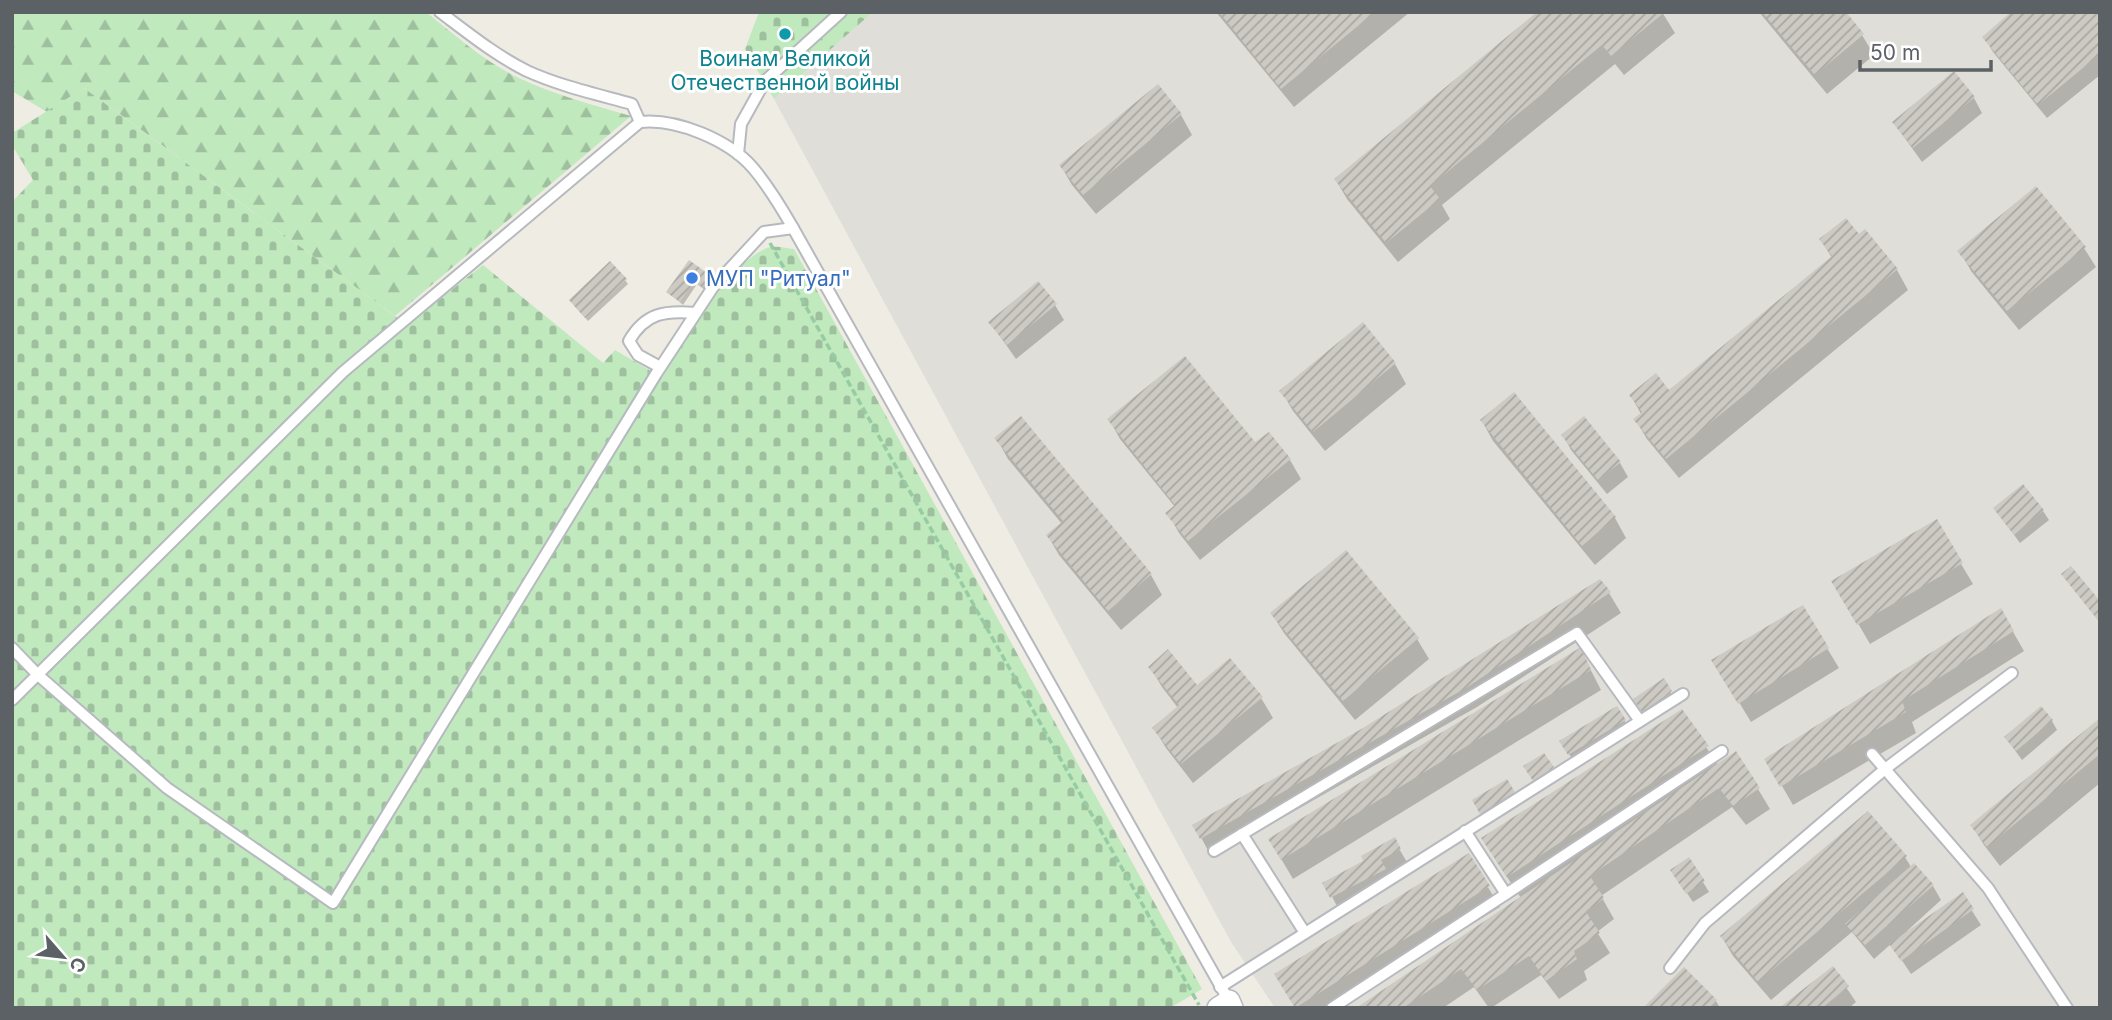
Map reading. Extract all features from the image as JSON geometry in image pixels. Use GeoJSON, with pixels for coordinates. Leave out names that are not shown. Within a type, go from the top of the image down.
{"type":"FeatureCollection","features":[{"type":"Feature","properties":{"kind":"lane"},"geometry":{"type":"LineString","coordinates":[[440,12],[489,49],[526,70],[562,85],[632,104],[640,122]]}},
{"type":"Feature","properties":{"kind":"lane"},"geometry":{"type":"LineString","coordinates":[[738,154],[741,124],[765,81],[841,12]]}},
{"type":"Feature","properties":{"kind":"lane"},"geometry":{"type":"LineString","coordinates":[[12,700],[343,372],[640,122],[657,120],[693,128],[738,154],[752,166],[773,194],[1225,1001],[1305,933],[1683,694]]}},
{"type":"Feature","properties":{"kind":"lane"},"geometry":{"type":"LineString","coordinates":[[12,648],[38,675],[167,788],[333,903],[660,367],[713,286],[764,232],[793,228]]}},
{"type":"Feature","properties":{"kind":"lane"},"geometry":{"type":"LineString","coordinates":[[660,367],[638,355],[629,341],[638,325],[669,311],[695,313]]}},
{"type":"Feature","properties":{"kind":"lane"},"geometry":{"type":"LineString","coordinates":[[1214,851],[1577,634],[1640,721]]}},
{"type":"Feature","properties":{"kind":"lane"},"geometry":{"type":"LineString","coordinates":[[1670,968],[1705,923],[1885,769],[2011,673]]}},
{"type":"Feature","properties":{"kind":"lane"},"geometry":{"type":"LineString","coordinates":[[1332,1008],[1722,751]]}},
{"type":"Feature","properties":{"kind":"lane"},"geometry":{"type":"LineString","coordinates":[[1872,754],[1989,888],[2067,1008]]}},
{"type":"Feature","properties":{"kind":"lane"},"geometry":{"type":"LineString","coordinates":[[1465,831],[1506,894]]}},
{"type":"Feature","properties":{"kind":"lane"},"geometry":{"type":"LineString","coordinates":[[1242,834],[1305,933]]}},
{"type":"Feature","properties":{"kind":"path"},"geometry":{"type":"LineString","coordinates":[[764,232],[1200,1008]]}},
{"type":"Feature","properties":{"kind":"shaded area"},"geometry":{"type":"Polygon","coordinates":[[[873,12],[2100,12],[2100,1008],[1275,1008],[1231,942],[774,99],[873,12]]]}},
{"type":"Feature","properties":{"kind":"green space"},"geometry":{"type":"Polygon","coordinates":[[[12,12],[426,12],[506,72],[560,95],[631,116],[395,316],[84,88],[47,112],[12,91],[12,12]]]}},
{"type":"Feature","properties":{"kind":"green space"},"geometry":{"type":"Polygon","coordinates":[[[759,12],[873,12],[774,99],[745,49],[759,12]]]}},
{"type":"Feature","properties":{"kind":"green space"},"geometry":{"type":"Polygon","coordinates":[[[84,88],[407,325],[483,265],[603,363],[615,350],[661,377],[708,305],[737,270],[767,248],[794,249],[1202,989],[1170,1008],[12,1008],[12,202],[33,180],[12,145],[12,133],[84,88]]]}},
{"type":"Feature","properties":{"kind":"building"},"geometry":{"type":"Polygon","coordinates":[[[1219,12],[1375,12],[1281,89],[1219,12]]]}},
{"type":"Feature","properties":{"kind":"building"},"geometry":{"type":"Polygon","coordinates":[[[1537,12],[1665,12],[1611,56],[1602,45],[1430,186],[1440,199],[1386,243],[1334,179],[1537,12]]]}},
{"type":"Feature","properties":{"kind":"building"},"geometry":{"type":"Polygon","coordinates":[[[1762,12],[1846,12],[1864,34],[1815,75],[1762,12]]]}},
{"type":"Feature","properties":{"kind":"building"},"geometry":{"type":"Polygon","coordinates":[[[2011,12],[2100,12],[2100,54],[2038,105],[1982,37],[2011,12]]]}},
{"type":"Feature","properties":{"kind":"building"},"geometry":{"type":"Polygon","coordinates":[[[1954,71],[1975,97],[1913,148],[1892,122],[1954,71]]]}},
{"type":"Feature","properties":{"kind":"building"},"geometry":{"type":"Polygon","coordinates":[[[1158,84],[1182,114],[1083,195],[1059,165],[1158,84]]]}},
{"type":"Feature","properties":{"kind":"building"},"geometry":{"type":"Polygon","coordinates":[[[2036,186],[2086,247],[2007,311],[1957,251],[2036,186]]]}},
{"type":"Feature","properties":{"kind":"building"},"geometry":{"type":"Polygon","coordinates":[[[1846,218],[1859,234],[1865,229],[1898,269],[1666,459],[1633,419],[1642,412],[1629,395],[1656,373],[1669,390],[1832,256],[1819,239],[1846,218]]]}},
{"type":"Feature","properties":{"kind":"building","name":"МУП \"Ритуал\""},"geometry":{"type":"Polygon","coordinates":[[[689,260],[710,275],[702,287],[694,281],[680,302],[666,292],[689,260]]]}},
{"type":"Feature","properties":{"kind":"building"},"geometry":{"type":"Polygon","coordinates":[[[610,261],[627,279],[585,318],[569,300],[610,261]]]}},
{"type":"Feature","properties":{"kind":"building"},"geometry":{"type":"Polygon","coordinates":[[[1038,281],[1057,304],[1007,345],[988,322],[1038,281]]]}},
{"type":"Feature","properties":{"kind":"building"},"geometry":{"type":"Polygon","coordinates":[[[1363,322],[1396,363],[1313,432],[1279,391],[1363,322]]]}},
{"type":"Feature","properties":{"kind":"building"},"geometry":{"type":"Polygon","coordinates":[[[1185,356],[1255,442],[1269,432],[1291,459],[1188,541],[1165,513],[1175,505],[1107,419],[1185,356]]]}},
{"type":"Feature","properties":{"kind":"building"},"geometry":{"type":"Polygon","coordinates":[[[1514,392],[1616,517],[1582,546],[1480,420],[1514,392]]]}},
{"type":"Feature","properties":{"kind":"building"},"geometry":{"type":"Polygon","coordinates":[[[1021,416],[1152,574],[1108,611],[1046,535],[1063,521],[994,438],[1021,416]]]}},
{"type":"Feature","properties":{"kind":"building"},"geometry":{"type":"Polygon","coordinates":[[[1584,416],[1621,462],[1598,480],[1561,435],[1584,416]]]}},
{"type":"Feature","properties":{"kind":"building"},"geometry":{"type":"Polygon","coordinates":[[[2023,484],[2044,510],[2014,535],[1993,508],[2023,484]]]}},
{"type":"Feature","properties":{"kind":"building"},"geometry":{"type":"Polygon","coordinates":[[[1937,519],[1963,563],[1857,625],[1831,581],[1937,519]]]}},
{"type":"Feature","properties":{"kind":"building"},"geometry":{"type":"Polygon","coordinates":[[[1346,550],[1419,638],[1343,701],[1270,613],[1346,550]]]}},
{"type":"Feature","properties":{"kind":"building"},"geometry":{"type":"Polygon","coordinates":[[[2071,566],[2100,601],[2100,623],[2061,574],[2071,566]]]}},
{"type":"Feature","properties":{"kind":"building"},"geometry":{"type":"Polygon","coordinates":[[[1600,579],[1611,592],[1466,688],[1200,839],[1192,825],[1363,728],[1600,579]]]}},
{"type":"Feature","properties":{"kind":"building"},"geometry":{"type":"Polygon","coordinates":[[[1803,605],[1829,648],[1738,704],[1711,660],[1803,605]]]}},
{"type":"Feature","properties":{"kind":"building"},"geometry":{"type":"Polygon","coordinates":[[[2001,608],[2014,631],[1902,701],[1906,712],[1780,787],[1764,759],[2001,608]]]}},
{"type":"Feature","properties":{"kind":"building"},"geometry":{"type":"Polygon","coordinates":[[[1581,647],[1591,670],[1281,860],[1268,839],[1581,647]]]}},
{"type":"Feature","properties":{"kind":"building"},"geometry":{"type":"Polygon","coordinates":[[[1168,649],[1197,685],[1230,658],[1263,697],[1181,764],[1152,728],[1179,705],[1148,667],[1168,649]]]}},
{"type":"Feature","properties":{"kind":"building"},"geometry":{"type":"Polygon","coordinates":[[[1664,678],[1672,691],[1642,712],[1633,699],[1664,678]]]}},
{"type":"Feature","properties":{"kind":"building"},"geometry":{"type":"Polygon","coordinates":[[[1617,706],[1626,720],[1568,755],[1559,741],[1617,706]]]}},
{"type":"Feature","properties":{"kind":"building"},"geometry":{"type":"Polygon","coordinates":[[[2041,706],[2053,720],[2016,751],[2004,737],[2041,706]]]}},
{"type":"Feature","properties":{"kind":"building"},"geometry":{"type":"Polygon","coordinates":[[[1682,709],[1709,746],[1507,877],[1481,838],[1682,709]]]}},
{"type":"Feature","properties":{"kind":"building"},"geometry":{"type":"Polygon","coordinates":[[[2100,718],[2100,754],[1987,847],[1970,825],[2100,718]]]}},
{"type":"Feature","properties":{"kind":"building"},"geometry":{"type":"Polygon","coordinates":[[[1736,751],[1760,788],[1733,806],[1719,788],[1590,876],[1604,898],[1586,912],[1600,933],[1574,951],[1577,959],[1546,981],[1529,956],[1477,990],[1461,969],[1403,1008],[1356,1008],[1736,751]]]}},
{"type":"Feature","properties":{"kind":"building"},"geometry":{"type":"Polygon","coordinates":[[[1544,753],[1554,767],[1533,781],[1523,766],[1544,753]]]}},
{"type":"Feature","properties":{"kind":"building"},"geometry":{"type":"Polygon","coordinates":[[[1507,779],[1515,792],[1480,814],[1472,800],[1507,779]]]}},
{"type":"Feature","properties":{"kind":"building"},"geometry":{"type":"Polygon","coordinates":[[[1868,811],[1907,856],[1758,982],[1720,936],[1868,811]]]}},
{"type":"Feature","properties":{"kind":"building"},"geometry":{"type":"Polygon","coordinates":[[[1395,837],[1401,849],[1381,860],[1386,869],[1330,898],[1322,883],[1363,861],[1361,856],[1395,837]]]}},
{"type":"Feature","properties":{"kind":"building"},"geometry":{"type":"Polygon","coordinates":[[[1469,853],[1490,886],[1295,1008],[1274,974],[1469,853]]]}},
{"type":"Feature","properties":{"kind":"building"},"geometry":{"type":"Polygon","coordinates":[[[1689,857],[1705,881],[1686,894],[1670,870],[1689,857]]]}},
{"type":"Feature","properties":{"kind":"building"},"geometry":{"type":"Polygon","coordinates":[[[1914,863],[1934,885],[1865,945],[1845,924],[1914,863]]]}},
{"type":"Feature","properties":{"kind":"building"},"geometry":{"type":"Polygon","coordinates":[[[1963,892],[1974,909],[1901,961],[1889,944],[1963,892]]]}},
{"type":"Feature","properties":{"kind":"building"},"geometry":{"type":"Polygon","coordinates":[[[1833,966],[1849,986],[1822,1008],[1779,1008],[1833,966]]]}},
{"type":"Feature","properties":{"kind":"building"},"geometry":{"type":"Polygon","coordinates":[[[1684,967],[1717,1000],[1709,1008],[1643,1008],[1684,967]]]}},
{"type":"Feature","properties":{"kind":"place","name":"Воинам Великой Отечественной войны"},"geometry":{"type":"Point","coordinates":[785,34]}},
{"type":"Feature","properties":{"kind":"place","name":"МУП \"Ритуал\""},"geometry":{"type":"Point","coordinates":[692,278]}}]}
